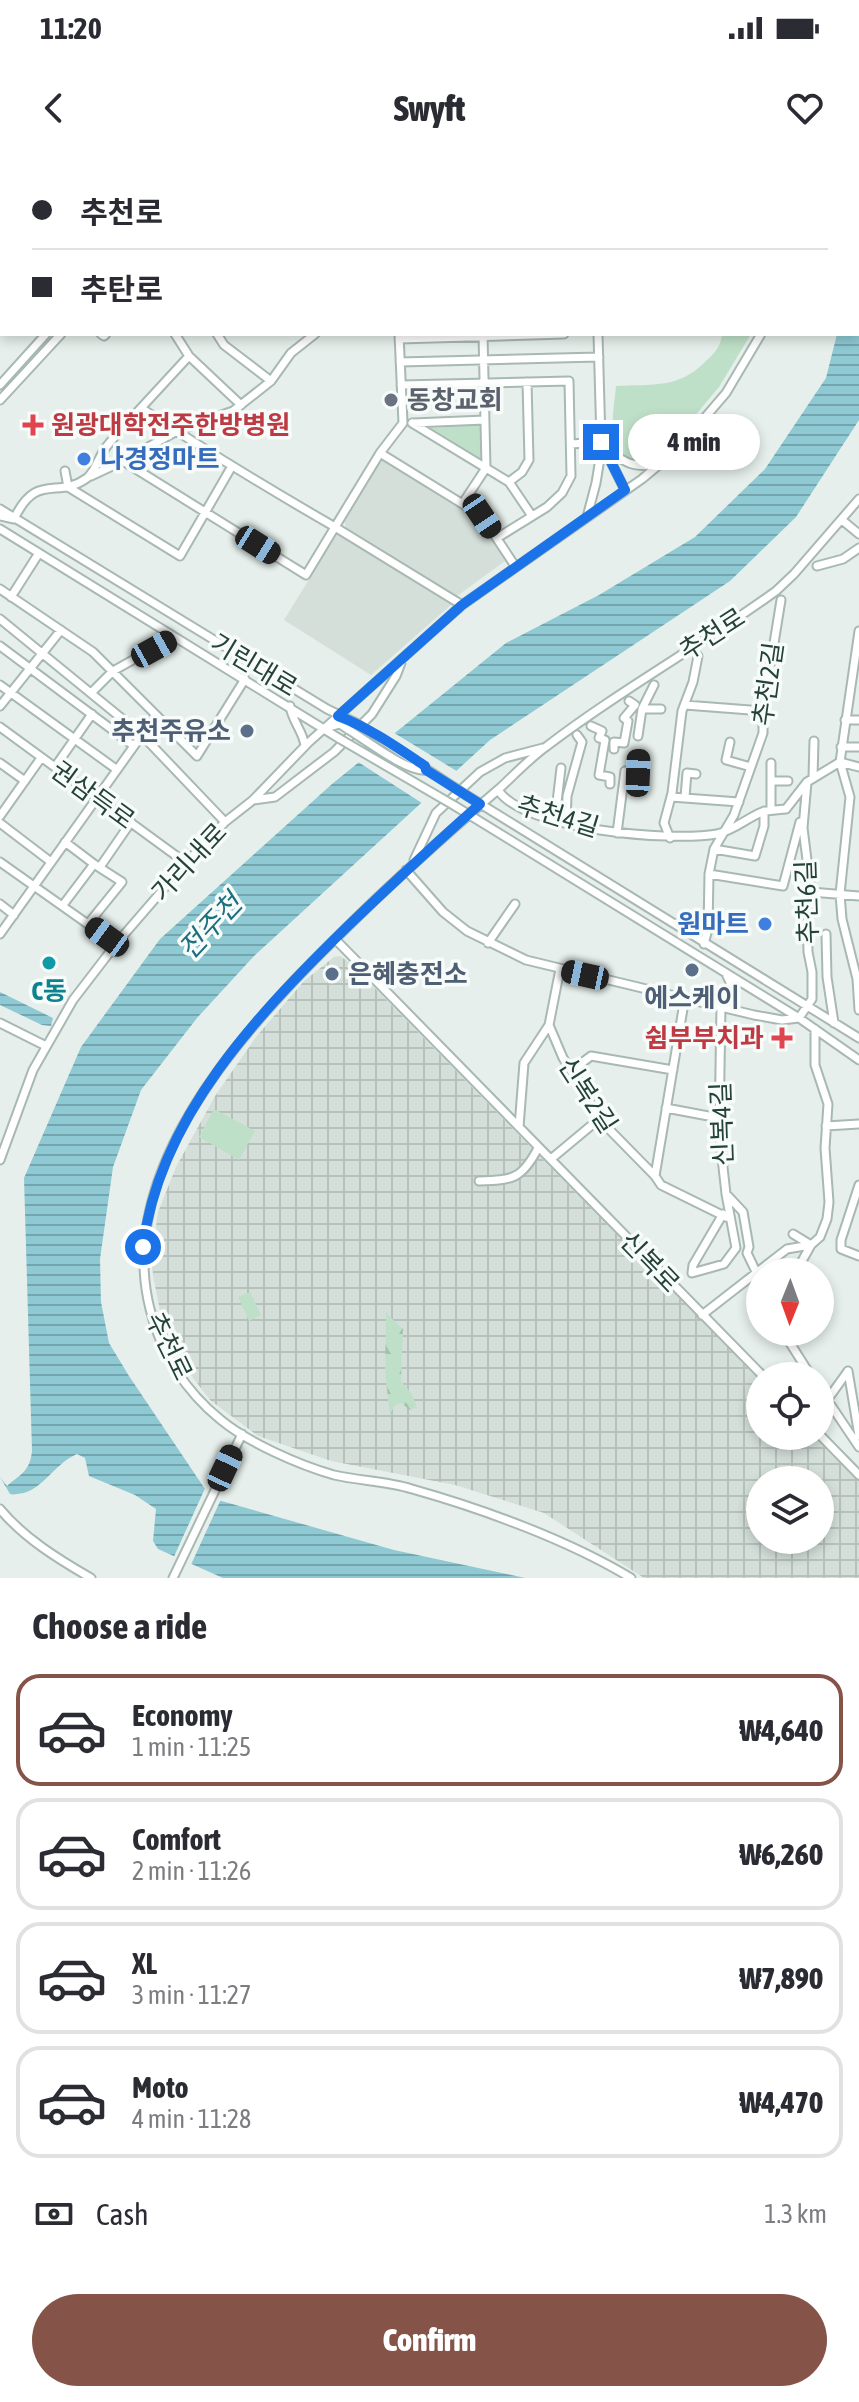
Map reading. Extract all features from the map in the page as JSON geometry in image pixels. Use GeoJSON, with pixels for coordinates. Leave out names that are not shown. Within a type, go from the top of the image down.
{"type":"FeatureCollection","features":[{"type":"Feature","properties":{"kind":"street"},"geometry":{"type":"LineString","coordinates":[[0,385],[44,336]]}},
{"type":"Feature","properties":{"kind":"street"},"geometry":{"type":"LineString","coordinates":[[0,400],[59,336]]}},
{"type":"Feature","properties":{"kind":"street"},"geometry":{"type":"LineString","coordinates":[[176,336],[189,356],[241,405]]}},
{"type":"Feature","properties":{"kind":"street"},"geometry":{"type":"LineString","coordinates":[[218,336],[224,345],[271,381]]}},
{"type":"Feature","properties":{"kind":"street"},"geometry":{"type":"LineString","coordinates":[[0,516],[14,519],[33,493],[44,488],[68,487],[177,431],[233,411],[271,381],[291,353],[312,336]]}},
{"type":"Feature","properties":{"kind":"street"},"geometry":{"type":"LineString","coordinates":[[443,336],[399,336],[401,385],[408,423],[509,482],[532,516]]}},
{"type":"Feature","properties":{"kind":"street"},"geometry":{"type":"LineString","coordinates":[[463,503],[486,468],[483,336]]}},
{"type":"Feature","properties":{"kind":"street"},"geometry":{"type":"LineString","coordinates":[[587,517],[596,483],[601,444],[598,336]]}},
{"type":"Feature","properties":{"kind":"street","name":"가리내로"},"geometry":{"type":"LineString","coordinates":[[0,1160],[18,1104],[73,1000],[116,944],[186,863],[324,728],[462,605],[660,465],[694,433],[726,393],[760,336]]}},
{"type":"Feature","properties":{"kind":"street"},"geometry":{"type":"LineString","coordinates":[[89,477],[104,449],[189,356]]}},
{"type":"Feature","properties":{"kind":"street"},"geometry":{"type":"LineString","coordinates":[[400,362],[599,357]]}},
{"type":"Feature","properties":{"kind":"street"},"geometry":{"type":"LineString","coordinates":[[401,385],[569,381],[571,476],[562,493],[547,507],[497,538]]}},
{"type":"Feature","properties":{"kind":"street"},"geometry":{"type":"LineString","coordinates":[[509,482],[522,472],[529,460],[527,382]]}},
{"type":"Feature","properties":{"kind":"street"},"geometry":{"type":"LineString","coordinates":[[141,408],[462,605]]}},
{"type":"Feature","properties":{"kind":"street"},"geometry":{"type":"LineString","coordinates":[[123,461],[306,575],[380,453],[408,423],[485,420]]}},
{"type":"Feature","properties":{"kind":"street"},"geometry":{"type":"LineString","coordinates":[[571,444],[601,444],[620,461],[633,465],[660,465]]}},
{"type":"Feature","properties":{"kind":"street"},"geometry":{"type":"LineString","coordinates":[[601,444],[625,490]]}},
{"type":"Feature","properties":{"kind":"street"},"geometry":{"type":"LineString","coordinates":[[380,453],[482,516],[515,566]]}},
{"type":"Feature","properties":{"kind":"street"},"geometry":{"type":"LineString","coordinates":[[65,471],[68,487],[180,556],[232,466]]}},
{"type":"Feature","properties":{"kind":"street","name":"추천로"},"geometry":{"type":"LineString","coordinates":[[631,1578],[603,1561],[469,1506],[409,1488],[334,1475],[240,1437],[181,1378],[159,1338],[144,1276],[146,1220],[164,1164],[207,1088],[256,1022],[335,939],[480,804],[500,793],[545,747],[776,591],[859,499]]}},
{"type":"Feature","properties":{"kind":"street","name":"기린대로"},"geometry":{"type":"LineString","coordinates":[[0,509],[338,716],[356,723],[480,804],[859,1038]]}},
{"type":"Feature","properties":{"kind":"street"},"geometry":{"type":"LineString","coordinates":[[842,520],[859,534]]}},
{"type":"Feature","properties":{"kind":"street","name":"기린대로"},"geometry":{"type":"LineString","coordinates":[[0,529],[799,1018],[859,1060]]}},
{"type":"Feature","properties":{"kind":"street"},"geometry":{"type":"LineString","coordinates":[[817,566],[843,559],[859,548]]}},
{"type":"Feature","properties":{"kind":"street"},"geometry":{"type":"LineString","coordinates":[[11,597],[39,553]]}},
{"type":"Feature","properties":{"kind":"street"},"geometry":{"type":"LineString","coordinates":[[0,589],[93,652],[197,756],[245,679]]}},
{"type":"Feature","properties":{"kind":"street","name":"추천2길"},"geometry":{"type":"LineString","coordinates":[[704,944],[708,929],[709,874],[714,849],[734,815],[763,733],[763,711],[781,600]]}},
{"type":"Feature","properties":{"kind":"street"},"geometry":{"type":"LineString","coordinates":[[0,619],[142,735],[225,822]]}},
{"type":"Feature","properties":{"kind":"street"},"geometry":{"type":"LineString","coordinates":[[0,706],[61,630]]}},
{"type":"Feature","properties":{"kind":"street"},"geometry":{"type":"LineString","coordinates":[[859,631],[840,762],[850,797],[840,894],[849,953],[858,979],[859,1010]]}},
{"type":"Feature","properties":{"kind":"street"},"geometry":{"type":"LineString","coordinates":[[92,692],[113,671],[174,637]]}},
{"type":"Feature","properties":{"kind":"street"},"geometry":{"type":"LineString","coordinates":[[0,646],[134,746]]}},
{"type":"Feature","properties":{"kind":"street"},"geometry":{"type":"LineString","coordinates":[[670,838],[664,823],[685,705],[698,656]]}},
{"type":"Feature","properties":{"kind":"street"},"geometry":{"type":"LineString","coordinates":[[253,800],[275,797],[334,752],[372,714],[402,661]]}},
{"type":"Feature","properties":{"kind":"street"},"geometry":{"type":"LineString","coordinates":[[0,685],[116,769]]}},
{"type":"Feature","properties":{"kind":"street"},"geometry":{"type":"LineString","coordinates":[[638,736],[642,709],[654,685]]}},
{"type":"Feature","properties":{"kind":"street"},"geometry":{"type":"LineString","coordinates":[[614,749],[614,742],[624,743],[628,721],[624,718],[635,705],[629,701]]}},
{"type":"Feature","properties":{"kind":"street"},"geometry":{"type":"LineString","coordinates":[[685,705],[763,711]]}},
{"type":"Feature","properties":{"kind":"street"},"geometry":{"type":"LineString","coordinates":[[290,706],[305,746]]}},
{"type":"Feature","properties":{"kind":"street"},"geometry":{"type":"LineString","coordinates":[[642,709],[661,709]]}},
{"type":"Feature","properties":{"kind":"street"},"geometry":{"type":"LineString","coordinates":[[55,767],[92,714]]}},
{"type":"Feature","properties":{"kind":"street"},"geometry":{"type":"LineString","coordinates":[[0,934],[156,716]]}},
{"type":"Feature","properties":{"kind":"street"},"geometry":{"type":"LineString","coordinates":[[845,720],[859,720]]}},
{"type":"Feature","properties":{"kind":"street","name":"기린대로"},"geometry":{"type":"LineString","coordinates":[[324,728],[340,724],[407,765],[420,771],[426,770]]}},
{"type":"Feature","properties":{"kind":"street"},"geometry":{"type":"LineString","coordinates":[[591,726],[602,731],[599,738],[605,740],[599,775],[610,777],[610,784]]}},
{"type":"Feature","properties":{"kind":"street","name":"권삼득로"},"geometry":{"type":"LineString","coordinates":[[0,727],[186,863]]}},
{"type":"Feature","properties":{"kind":"street"},"geometry":{"type":"LineString","coordinates":[[566,823],[567,796],[582,742],[577,735]]}},
{"type":"Feature","properties":{"kind":"street"},"geometry":{"type":"LineString","coordinates":[[810,780],[814,741]]}},
{"type":"Feature","properties":{"kind":"street","name":"추천2길"},"geometry":{"type":"LineString","coordinates":[[730,742],[726,760],[751,767]]}},
{"type":"Feature","properties":{"kind":"street","name":"추천로"},"geometry":{"type":"LineString","coordinates":[[409,867],[436,813],[480,772],[505,758],[545,747]]}},
{"type":"Feature","properties":{"kind":"street"},"geometry":{"type":"LineString","coordinates":[[841,747],[859,747]]}},
{"type":"Feature","properties":{"kind":"street","name":"추천4길"},"geometry":{"type":"LineString","coordinates":[[617,833],[625,771],[638,773],[639,756]]}},
{"type":"Feature","properties":{"kind":"street"},"geometry":{"type":"LineString","coordinates":[[0,816],[41,758]]}},
{"type":"Feature","properties":{"kind":"street"},"geometry":{"type":"LineString","coordinates":[[709,874],[783,886],[802,824],[786,809],[810,780],[840,762],[859,767]]}},
{"type":"Feature","properties":{"kind":"street"},"geometry":{"type":"LineString","coordinates":[[0,763],[25,781]]}},
{"type":"Feature","properties":{"kind":"street"},"geometry":{"type":"LineString","coordinates":[[714,849],[755,856],[768,811],[771,763]]}},
{"type":"Feature","properties":{"kind":"street"},"geometry":{"type":"LineString","coordinates":[[555,819],[561,768]]}},
{"type":"Feature","properties":{"kind":"street"},"geometry":{"type":"LineString","coordinates":[[685,797],[687,773],[696,774]]}},
{"type":"Feature","properties":{"kind":"street","name":"추천6길"},"geometry":{"type":"LineString","coordinates":[[799,1018],[812,999],[807,906],[811,892],[802,824],[810,780]]}},
{"type":"Feature","properties":{"kind":"street"},"geometry":{"type":"LineString","coordinates":[[771,781],[788,781]]}},
{"type":"Feature","properties":{"kind":"street","name":"추천4길"},"geometry":{"type":"LineString","coordinates":[[500,793],[522,808],[579,828],[670,838],[721,834],[768,811],[786,809]]}},
{"type":"Feature","properties":{"kind":"street"},"geometry":{"type":"LineString","coordinates":[[671,797],[739,802]]}},
{"type":"Feature","properties":{"kind":"street"},"geometry":{"type":"LineString","coordinates":[[63,905],[131,822]]}},
{"type":"Feature","properties":{"kind":"street"},"geometry":{"type":"LineString","coordinates":[[0,823],[51,862]]}},
{"type":"Feature","properties":{"kind":"street"},"geometry":{"type":"LineString","coordinates":[[65,842],[122,882],[88,924]]}},
{"type":"Feature","properties":{"kind":"street"},"geometry":{"type":"LineString","coordinates":[[0,862],[116,944]]}},
{"type":"Feature","properties":{"kind":"street"},"geometry":{"type":"LineString","coordinates":[[409,867],[443,912],[467,931],[526,960],[754,1015],[782,1020],[799,1018]]}},
{"type":"Feature","properties":{"kind":"street"},"geometry":{"type":"LineString","coordinates":[[811,892],[859,896]]}},
{"type":"Feature","properties":{"kind":"street"},"geometry":{"type":"LineString","coordinates":[[0,904],[14,915]]}},
{"type":"Feature","properties":{"kind":"street"},"geometry":{"type":"LineString","coordinates":[[488,943],[515,904]]}},
{"type":"Feature","properties":{"kind":"street"},"geometry":{"type":"LineString","coordinates":[[826,934],[827,977],[834,1023]]}},
{"type":"Feature","properties":{"kind":"street","name":"신복로"},"geometry":{"type":"LineString","coordinates":[[335,939],[749,1362]]}},
{"type":"Feature","properties":{"kind":"street"},"geometry":{"type":"LineString","coordinates":[[849,953],[859,954]]}},
{"type":"Feature","properties":{"kind":"street","name":"신복2길"},"geometry":{"type":"LineString","coordinates":[[560,969],[549,1025],[571,1071],[585,1086],[592,1109],[661,1185],[723,1214],[731,1221]]}},
{"type":"Feature","properties":{"kind":"street","name":"신복4길"},"geometry":{"type":"LineString","coordinates":[[723,1214],[693,1265],[692,1273],[724,1264],[736,1248],[726,1194],[719,1118],[721,1006],[730,999],[733,991],[726,975]]}},
{"type":"Feature","properties":{"kind":"street"},"geometry":{"type":"LineString","coordinates":[[655,1176],[685,997]]}},
{"type":"Feature","properties":{"kind":"street"},"geometry":{"type":"LineString","coordinates":[[0,1023],[46,1046]]}},
{"type":"Feature","properties":{"kind":"street"},"geometry":{"type":"LineString","coordinates":[[519,1128],[524,1063],[549,1025]]}},
{"type":"Feature","properties":{"kind":"street"},"geometry":{"type":"LineString","coordinates":[[804,1258],[820,1237],[829,1202],[825,1148],[828,1104],[815,1065],[815,1029]]}},
{"type":"Feature","properties":{"kind":"street"},"geometry":{"type":"LineString","coordinates":[[571,1071],[591,1056],[673,1070]]}},
{"type":"Feature","properties":{"kind":"street"},"geometry":{"type":"LineString","coordinates":[[666,1108],[719,1118]]}},
{"type":"Feature","properties":{"kind":"street"},"geometry":{"type":"LineString","coordinates":[[551,1159],[599,1119]]}},
{"type":"Feature","properties":{"kind":"street"},"geometry":{"type":"LineString","coordinates":[[826,1126],[859,1124]]}},
{"type":"Feature","properties":{"kind":"street"},"geometry":{"type":"LineString","coordinates":[[479,1181],[509,1180],[527,1170],[538,1148]]}},
{"type":"Feature","properties":{"kind":"street"},"geometry":{"type":"LineString","coordinates":[[859,1185],[841,1240],[841,1249],[859,1256]]}},
{"type":"Feature","properties":{"kind":"street","name":"신복4길"},"geometry":{"type":"LineString","coordinates":[[726,1194],[743,1212],[750,1258]]}},
{"type":"Feature","properties":{"kind":"street"},"geometry":{"type":"LineString","coordinates":[[793,1234],[811,1245]]}},
{"type":"Feature","properties":{"kind":"street"},"geometry":{"type":"LineString","coordinates":[[820,1237],[841,1240]]}},
{"type":"Feature","properties":{"kind":"street"},"geometry":{"type":"LineString","coordinates":[[774,1258],[787,1249],[811,1245]]}},
{"type":"Feature","properties":{"kind":"street"},"geometry":{"type":"LineString","coordinates":[[702,1315],[746,1279]]}},
{"type":"Feature","properties":{"kind":"street"},"geometry":{"type":"LineString","coordinates":[[834,1390],[848,1371],[859,1436]]}},
{"type":"Feature","properties":{"kind":"street"},"geometry":{"type":"LineString","coordinates":[[834,1410],[859,1447]]}},
{"type":"Feature","properties":{"kind":"street"},"geometry":{"type":"LineString","coordinates":[[173,1578],[240,1437]]}},
{"type":"Feature","properties":{"kind":"street"},"geometry":{"type":"LineString","coordinates":[[834,1449],[859,1475]]}},
{"type":"Feature","properties":{"kind":"street"},"geometry":{"type":"LineString","coordinates":[[0,1509],[35,1542],[91,1578]]}},
{"type":"Feature","properties":{"kind":"shaded area"},"geometry":{"type":"Polygon","coordinates":[[[382,459],[479,519],[505,561],[457,596],[346,527],[344,521],[382,459]]]}},
{"type":"Feature","properties":{"kind":"shaded area"},"geometry":{"type":"Polygon","coordinates":[[[337,534],[452,604],[371,675],[284,620],[337,534]]]}},
{"type":"Feature","properties":{"kind":"shaded area"},"geometry":{"type":"Polygon","coordinates":[[[340,956],[350,963],[746,1366],[746,1450],[829,1450],[859,1480],[859,1578],[644,1578],[544,1513],[455,1485],[331,1461],[258,1436],[210,1400],[170,1348],[161,1316],[152,1254],[158,1212],[176,1167],[215,1096],[256,1037],[304,981],[334,957],[340,956]]]}},
{"type":"Feature","properties":{"kind":"green space"},"geometry":{"type":"Polygon","coordinates":[[[722,336],[750,336],[719,387],[663,454],[643,463],[625,456],[618,449],[613,430],[616,386],[675,381],[696,370],[715,352],[722,336]]]}},
{"type":"Feature","properties":{"kind":"green space"},"geometry":{"type":"Polygon","coordinates":[[[480,425],[481,459],[431,428],[480,425]]]}},
{"type":"Feature","properties":{"kind":"green space"},"geometry":{"type":"Polygon","coordinates":[[[214,1109],[255,1131],[239,1160],[199,1137],[214,1109]]]}},
{"type":"Feature","properties":{"kind":"green space"},"geometry":{"type":"Polygon","coordinates":[[[250,1292],[261,1315],[249,1321],[238,1297],[250,1292]]]}},
{"type":"Feature","properties":{"kind":"green space"},"geometry":{"type":"Polygon","coordinates":[[[386,1313],[403,1329],[401,1381],[412,1394],[417,1407],[410,1410],[401,1403],[394,1406],[390,1415],[385,1373],[386,1313]]]}},
{"type":"Feature","properties":{"kind":"water","name":"전주천"},"geometry":{"type":"Polygon","coordinates":[[[836,336],[859,336],[859,420],[796,517],[730,581],[490,740],[254,956],[197,1018],[141,1090],[113,1167],[100,1259],[101,1302],[109,1343],[211,1498],[394,1550],[525,1578],[223,1578],[158,1549],[153,1541],[156,1509],[135,1495],[89,1476],[85,1458],[77,1454],[30,1491],[10,1494],[0,1477],[7,1486],[17,1478],[27,1468],[32,1451],[24,1178],[81,1047],[160,939],[332,784],[506,643],[599,595],[695,537],[765,469],[826,378],[836,336]]]}},
{"type":"Feature","properties":{"kind":"water"},"geometry":{"type":"Polygon","coordinates":[[[0,992],[53,1018],[51,1026],[42,1025],[0,1005],[0,992]]]}},
{"type":"Feature","properties":{"kind":"pier"},"geometry":{"type":"Polygon","coordinates":[[[391,731],[460,773],[425,805],[355,760],[391,731]]]}},
{"type":"Feature","properties":{"kind":"pier"},"geometry":{"type":"Polygon","coordinates":[[[207,1484],[214,1494],[222,1497],[189,1569],[172,1561],[207,1484]]]}},
{"type":"Feature","properties":{"kind":"place","name":"동창교회"},"geometry":{"type":"Point","coordinates":[391,400]}},
{"type":"Feature","properties":{"kind":"place","name":"원광대학전주한방병원"},"geometry":{"type":"Point","coordinates":[33,425]}},
{"type":"Feature","properties":{"kind":"place","name":"나경정마트"},"geometry":{"type":"Point","coordinates":[84,459]}},
{"type":"Feature","properties":{"kind":"place","name":"추천주유소"},"geometry":{"type":"Point","coordinates":[247,731]}},
{"type":"Feature","properties":{"kind":"place","name":"원마트"},"geometry":{"type":"Point","coordinates":[765,924]}},
{"type":"Feature","properties":{"kind":"place","name":"C동"},"geometry":{"type":"Point","coordinates":[49,963]}},
{"type":"Feature","properties":{"kind":"place","name":"에스케이"},"geometry":{"type":"Point","coordinates":[692,970]}},
{"type":"Feature","properties":{"kind":"place","name":"은혜충전소"},"geometry":{"type":"Point","coordinates":[332,974]}},
{"type":"Feature","properties":{"kind":"place","name":"쉼부부치과"},"geometry":{"type":"Point","coordinates":[782,1038]}},
{"type":"Feature","properties":{"kind":"route"},"geometry":{"type":"LineString","coordinates":[[143,1247],[146,1220],[164,1164],[207,1088],[238,1044],[309,965],[480,804],[426,770],[425,766],[403,751],[357,723],[338,716],[462,605],[625,490],[601,442]]}}]}
